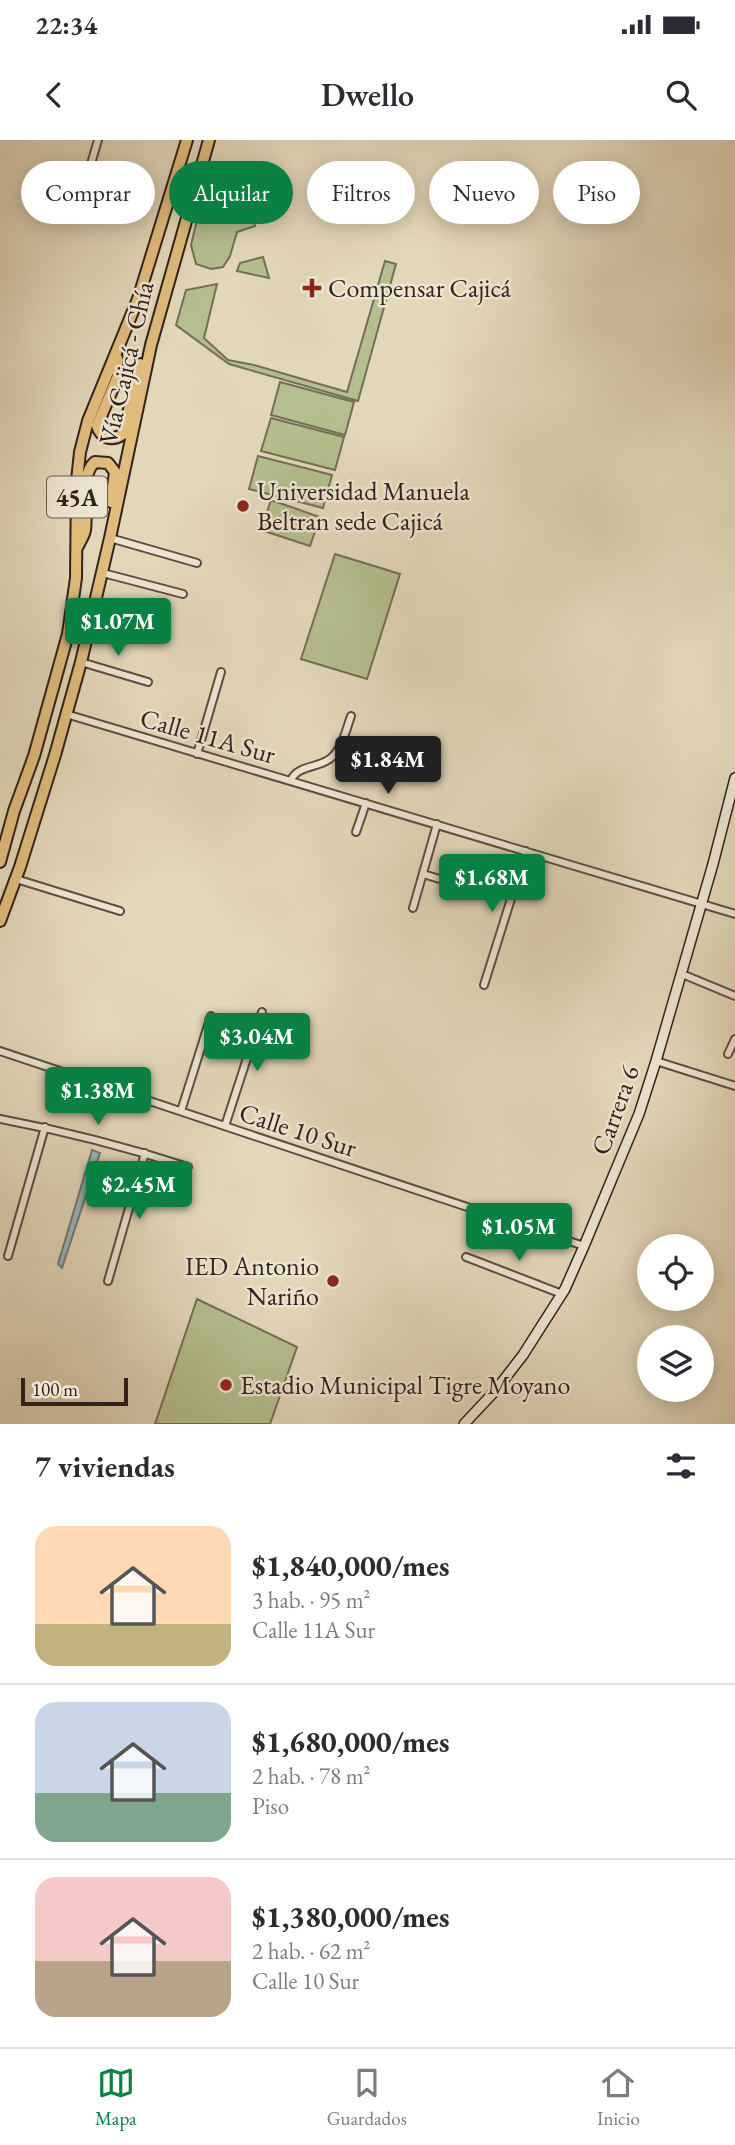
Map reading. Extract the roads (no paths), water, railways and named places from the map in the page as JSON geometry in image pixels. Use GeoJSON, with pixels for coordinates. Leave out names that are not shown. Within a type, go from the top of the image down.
{"type":"FeatureCollection","features":[{"type":"Feature","properties":{"kind":"highway","name":"45A"},"geometry":{"type":"LineString","coordinates":[[0,862],[14,811],[34,756],[68,634],[76,578],[77,480],[80,452],[88,421],[138,299],[187,140]]}},
{"type":"Feature","properties":{"kind":"highway","name":"Vía Cajicá - Chía"},"geometry":{"type":"LineString","coordinates":[[0,921],[16,878],[80,662],[103,572],[151,345],[209,140]]}},
{"type":"Feature","properties":{"kind":"highway"},"geometry":{"type":"LineString","coordinates":[[117,355],[118,376],[97,426],[104,437],[111,439],[122,434],[156,297],[166,287]]}},
{"type":"Feature","properties":{"kind":"highway"},"geometry":{"type":"LineString","coordinates":[[76,549],[85,533],[86,476],[89,467],[95,462],[108,463],[115,472],[108,518],[111,533]]}},
{"type":"Feature","properties":{"kind":"main road","name":"Carrera 6"},"geometry":{"type":"LineString","coordinates":[[464,1424],[496,1390],[523,1355],[562,1294],[584,1246],[639,1114],[682,974],[735,778]]}},
{"type":"Feature","properties":{"kind":"street"},"geometry":{"type":"LineString","coordinates":[[92,161],[98,140]]}},
{"type":"Feature","properties":{"kind":"street"},"geometry":{"type":"LineString","coordinates":[[111,533],[197,563]]}},
{"type":"Feature","properties":{"kind":"street"},"geometry":{"type":"LineString","coordinates":[[103,572],[183,594]]}},
{"type":"Feature","properties":{"kind":"street"},"geometry":{"type":"LineString","coordinates":[[80,662],[148,682]]}},
{"type":"Feature","properties":{"kind":"street"},"geometry":{"type":"LineString","coordinates":[[197,754],[221,672]]}},
{"type":"Feature","properties":{"kind":"street","name":"Calle 11A Sur"},"geometry":{"type":"LineString","coordinates":[[66,714],[735,914]]}},
{"type":"Feature","properties":{"kind":"street"},"geometry":{"type":"LineString","coordinates":[[291,780],[296,772],[333,757],[344,738],[351,716]]}},
{"type":"Feature","properties":{"kind":"street"},"geometry":{"type":"LineString","coordinates":[[356,832],[366,803]]}},
{"type":"Feature","properties":{"kind":"street"},"geometry":{"type":"LineString","coordinates":[[412,908],[438,824]]}},
{"type":"Feature","properties":{"kind":"street"},"geometry":{"type":"LineString","coordinates":[[484,985],[526,851]]}},
{"type":"Feature","properties":{"kind":"street"},"geometry":{"type":"LineString","coordinates":[[423,874],[453,883]]}},
{"type":"Feature","properties":{"kind":"street"},"geometry":{"type":"LineString","coordinates":[[16,878],[120,911]]}},
{"type":"Feature","properties":{"kind":"street"},"geometry":{"type":"LineString","coordinates":[[682,974],[735,996]]}},
{"type":"Feature","properties":{"kind":"street"},"geometry":{"type":"LineString","coordinates":[[225,1126],[262,1012]]}},
{"type":"Feature","properties":{"kind":"street"},"geometry":{"type":"LineString","coordinates":[[181,1111],[211,1016]]}},
{"type":"Feature","properties":{"kind":"street"},"geometry":{"type":"LineString","coordinates":[[728,1054],[735,1038]]}},
{"type":"Feature","properties":{"kind":"street","name":"Calle 10 Sur"},"geometry":{"type":"LineString","coordinates":[[0,1051],[584,1246]]}},
{"type":"Feature","properties":{"kind":"street"},"geometry":{"type":"LineString","coordinates":[[656,1061],[735,1086]]}},
{"type":"Feature","properties":{"kind":"street"},"geometry":{"type":"LineString","coordinates":[[0,1119],[45,1127],[188,1167]]}},
{"type":"Feature","properties":{"kind":"street"},"geometry":{"type":"LineString","coordinates":[[8,1256],[45,1127]]}},
{"type":"Feature","properties":{"kind":"street"},"geometry":{"type":"LineString","coordinates":[[108,1280],[145,1153]]}},
{"type":"Feature","properties":{"kind":"street"},"geometry":{"type":"LineString","coordinates":[[466,1257],[562,1294]]}},
{"type":"Feature","properties":{"kind":"water"},"geometry":{"type":"Polygon","coordinates":[[[92,1150],[100,1153],[62,1268],[58,1264],[92,1150]]]}},
{"type":"Feature","properties":{"kind":"place","name":"Compensar Cajicá"},"geometry":{"type":"Point","coordinates":[312,288]}},
{"type":"Feature","properties":{"kind":"place","name":"Universidad Manuela Beltran sede Cajicá"},"geometry":{"type":"Point","coordinates":[243,506]}},
{"type":"Feature","properties":{"kind":"place","name":"IED Antonio Nariño"},"geometry":{"type":"Point","coordinates":[333,1281]}},
{"type":"Feature","properties":{"kind":"place","name":"Estadio Municipal Tigre Moyano"},"geometry":{"type":"Point","coordinates":[226,1385]}}]}
